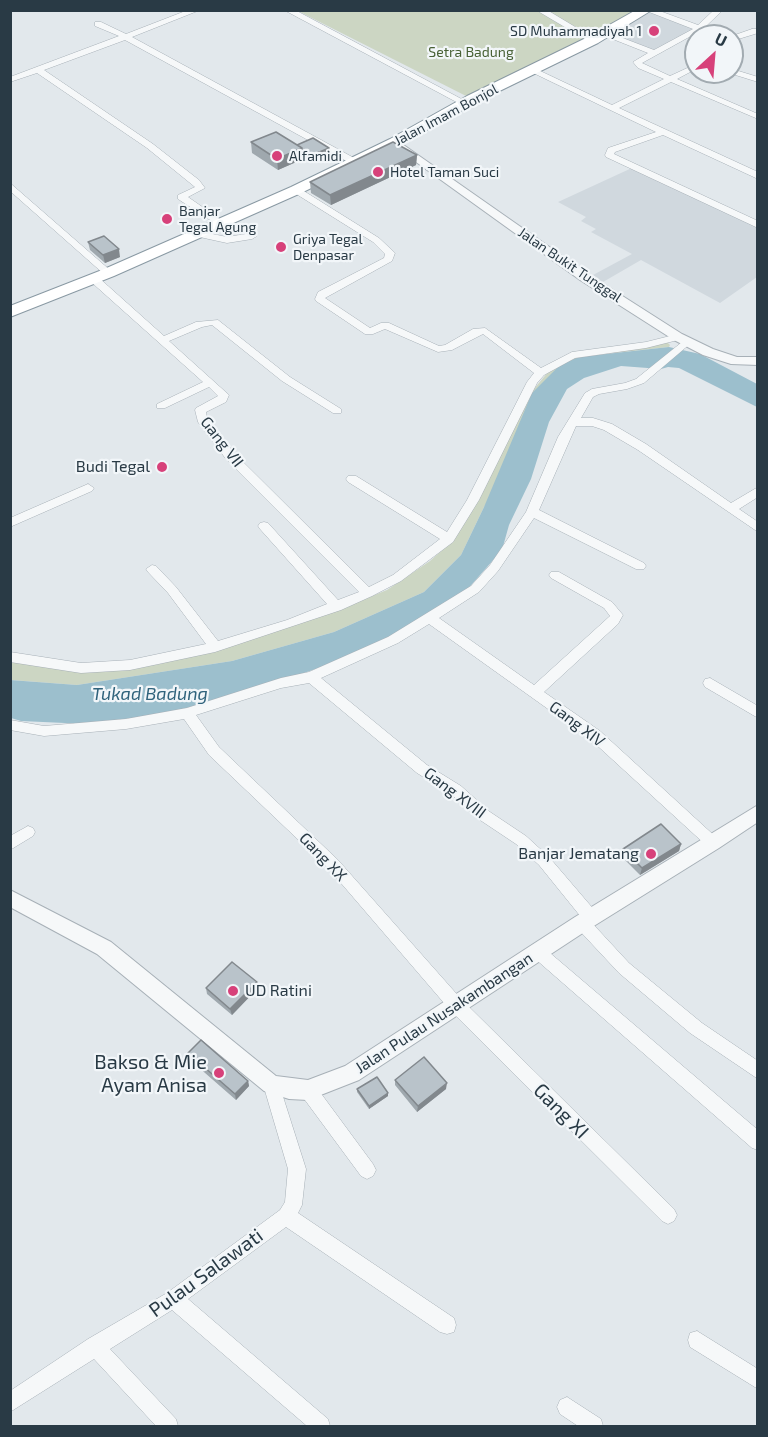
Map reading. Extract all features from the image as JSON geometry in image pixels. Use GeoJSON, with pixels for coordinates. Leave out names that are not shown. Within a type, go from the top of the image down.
{"type":"FeatureCollection","features":[{"type":"Feature","properties":{"kind":"highway","name":"Jalan Imam Bonjol"},"geometry":{"type":"LineString","coordinates":[[10,312],[101,276],[296,190],[395,142],[465,103],[599,37],[647,10]]}},
{"type":"Feature","properties":{"kind":"street"},"geometry":{"type":"LineString","coordinates":[[165,10],[178,17]]}},
{"type":"Feature","properties":{"kind":"street"},"geometry":{"type":"LineString","coordinates":[[10,80],[196,10]]}},
{"type":"Feature","properties":{"kind":"street"},"geometry":{"type":"LineString","coordinates":[[288,10],[465,103]]}},
{"type":"Feature","properties":{"kind":"street"},"geometry":{"type":"LineString","coordinates":[[540,10],[599,37],[655,53]]}},
{"type":"Feature","properties":{"kind":"street"},"geometry":{"type":"LineString","coordinates":[[647,10],[685,24]]}},
{"type":"Feature","properties":{"kind":"street"},"geometry":{"type":"LineString","coordinates":[[704,24],[719,10]]}},
{"type":"Feature","properties":{"kind":"street"},"geometry":{"type":"LineString","coordinates":[[98,24],[124,36],[352,162]]}},
{"type":"Feature","properties":{"kind":"street"},"geometry":{"type":"LineString","coordinates":[[744,35],[754,31]]}},
{"type":"Feature","properties":{"kind":"street"},"geometry":{"type":"LineString","coordinates":[[684,37],[637,63],[758,117]]}},
{"type":"Feature","properties":{"kind":"street"},"geometry":{"type":"LineString","coordinates":[[38,70],[150,146],[196,182],[200,188],[181,197],[221,224]]}},
{"type":"Feature","properties":{"kind":"street"},"geometry":{"type":"LineString","coordinates":[[531,70],[758,176]]}},
{"type":"Feature","properties":{"kind":"street"},"geometry":{"type":"LineString","coordinates":[[612,108],[684,73]]}},
{"type":"Feature","properties":{"kind":"street"},"geometry":{"type":"LineString","coordinates":[[663,132],[611,150],[609,155],[758,225]]}},
{"type":"Feature","properties":{"kind":"street","name":"Jalan Bukit Tunggal"},"geometry":{"type":"LineString","coordinates":[[395,142],[584,277],[682,342],[736,361],[758,361]]}},
{"type":"Feature","properties":{"kind":"street"},"geometry":{"type":"LineString","coordinates":[[10,186],[162,340],[211,382],[160,406]]}},
{"type":"Feature","properties":{"kind":"street"},"geometry":{"type":"LineString","coordinates":[[296,190],[376,240],[390,253],[389,259],[322,294],[320,299],[369,332],[385,325],[441,349],[448,348],[477,331],[485,331],[540,373]]}},
{"type":"Feature","properties":{"kind":"street"},"geometry":{"type":"LineString","coordinates":[[198,234],[227,240],[252,236]]}},
{"type":"Feature","properties":{"kind":"street"},"geometry":{"type":"LineString","coordinates":[[162,340],[200,324],[214,322],[286,379],[338,411]]}},
{"type":"Feature","properties":{"kind":"street"},"geometry":{"type":"LineString","coordinates":[[10,657],[81,668],[130,665],[215,647],[337,607],[368,594],[397,578],[448,539],[473,500],[532,381],[540,373],[572,355],[682,342]]}},
{"type":"Feature","properties":{"kind":"street"},"geometry":{"type":"LineString","coordinates":[[10,725],[44,731],[126,724],[187,713],[281,683],[311,677],[393,640],[475,589],[521,531],[532,512],[564,437],[590,395],[596,391],[631,385],[652,373],[682,342]]}},
{"type":"Feature","properties":{"kind":"street","name":"Gang VII"},"geometry":{"type":"LineString","coordinates":[[211,382],[225,397],[200,410],[202,419],[230,456],[368,594]]}},
{"type":"Feature","properties":{"kind":"street"},"geometry":{"type":"LineString","coordinates":[[574,422],[593,422],[608,427],[758,528]]}},
{"type":"Feature","properties":{"kind":"street"},"geometry":{"type":"LineString","coordinates":[[352,479],[448,539]]}},
{"type":"Feature","properties":{"kind":"street"},"geometry":{"type":"LineString","coordinates":[[10,523],[88,488]]}},
{"type":"Feature","properties":{"kind":"street"},"geometry":{"type":"LineString","coordinates":[[731,509],[758,491]]}},
{"type":"Feature","properties":{"kind":"street"},"geometry":{"type":"LineString","coordinates":[[532,512],[640,566]]}},
{"type":"Feature","properties":{"kind":"street"},"geometry":{"type":"LineString","coordinates":[[264,526],[337,607]]}},
{"type":"Feature","properties":{"kind":"street"},"geometry":{"type":"LineString","coordinates":[[152,569],[172,590],[215,647]]}},
{"type":"Feature","properties":{"kind":"street"},"geometry":{"type":"LineString","coordinates":[[535,692],[614,621],[617,615],[608,605],[555,575]]}},
{"type":"Feature","properties":{"kind":"street","name":"Gang XIV"},"geometry":{"type":"LineString","coordinates":[[430,618],[595,735],[713,843]]}},
{"type":"Feature","properties":{"kind":"street","name":"Gang XVIII"},"geometry":{"type":"LineString","coordinates":[[311,677],[422,769],[456,790],[485,816],[521,840],[544,861],[624,968],[696,1028],[758,1071]]}},
{"type":"Feature","properties":{"kind":"street"},"geometry":{"type":"LineString","coordinates":[[710,682],[758,713]]}},
{"type":"Feature","properties":{"kind":"street","name":"Gang XX"},"geometry":{"type":"LineString","coordinates":[[187,713],[214,751],[333,864],[456,1005]]}},
{"type":"Feature","properties":{"kind":"street","name":"Jalan Pulau Nusakambangan"},"geometry":{"type":"LineString","coordinates":[[10,898],[104,948],[271,1084],[289,1089],[308,1090],[352,1073],[586,920],[713,843],[758,812]]}},
{"type":"Feature","properties":{"kind":"street"},"geometry":{"type":"LineString","coordinates":[[10,844],[28,832]]}},
{"type":"Feature","properties":{"kind":"street"},"geometry":{"type":"LineString","coordinates":[[538,952],[758,1142]]}},
{"type":"Feature","properties":{"kind":"street","name":"Gang XI"},"geometry":{"type":"LineString","coordinates":[[456,1005],[668,1215]]}},
{"type":"Feature","properties":{"kind":"street"},"geometry":{"type":"LineString","coordinates":[[271,1084],[297,1169],[293,1205],[286,1216],[447,1325]]}},
{"type":"Feature","properties":{"kind":"street"},"geometry":{"type":"LineString","coordinates":[[308,1090],[367,1170]]}},
{"type":"Feature","properties":{"kind":"street","name":"Pulau Salawati"},"geometry":{"type":"LineString","coordinates":[[10,1402],[95,1346],[173,1299],[286,1216]]}},
{"type":"Feature","properties":{"kind":"street"},"geometry":{"type":"LineString","coordinates":[[173,1299],[321,1426]]}},
{"type":"Feature","properties":{"kind":"street"},"geometry":{"type":"LineString","coordinates":[[697,1340],[758,1380]]}},
{"type":"Feature","properties":{"kind":"street"},"geometry":{"type":"LineString","coordinates":[[95,1346],[169,1426]]}},
{"type":"Feature","properties":{"kind":"street"},"geometry":{"type":"LineString","coordinates":[[567,1407],[594,1426]]}},
{"type":"Feature","properties":{"kind":"shaded area","name":"SD Muhammadiyah 1"},"geometry":{"type":"Polygon","coordinates":[[[651,12],[684,24],[684,36],[654,51],[612,34],[651,12]]]}},
{"type":"Feature","properties":{"kind":"shaded area"},"geometry":{"type":"Polygon","coordinates":[[[634,167],[757,224],[757,277],[720,303],[641,260],[603,282],[593,275],[632,254],[591,232],[596,229],[581,221],[586,217],[558,202],[634,167]]]}},
{"type":"Feature","properties":{"kind":"green space","name":"Setra Badung"},"geometry":{"type":"Polygon","coordinates":[[[298,11],[639,11],[472,99],[298,11]]]}},
{"type":"Feature","properties":{"kind":"green space"},"geometry":{"type":"Polygon","coordinates":[[[667,342],[669,347],[579,357],[484,507],[461,555],[424,592],[334,632],[232,661],[77,685],[11,680],[10,659],[68,669],[159,664],[322,616],[387,590],[430,561],[451,542],[528,396],[549,371],[577,356],[667,342]]]}},
{"type":"Feature","properties":{"kind":"water","name":"Tukad Badung"},"geometry":{"type":"Polygon","coordinates":[[[669,347],[700,354],[757,384],[757,407],[679,368],[621,366],[584,378],[567,389],[549,422],[531,479],[509,525],[502,550],[466,591],[409,627],[348,658],[245,693],[163,714],[87,724],[21,721],[11,718],[10,680],[77,685],[232,661],[334,632],[424,592],[461,555],[532,393],[560,365],[579,357],[669,347]]]}},
{"type":"Feature","properties":{"kind":"building"},"geometry":{"type":"Polygon","coordinates":[[[276,132],[302,148],[277,159],[251,142],[276,132]]]}},
{"type":"Feature","properties":{"kind":"building"},"geometry":{"type":"Polygon","coordinates":[[[313,138],[329,148],[310,156],[297,145],[313,138]]]}},
{"type":"Feature","properties":{"kind":"building"},"geometry":{"type":"Polygon","coordinates":[[[393,142],[417,155],[330,195],[310,182],[393,142]]]}},
{"type":"Feature","properties":{"kind":"building"},"geometry":{"type":"Polygon","coordinates":[[[104,236],[119,249],[103,255],[88,242],[104,236]]]}},
{"type":"Feature","properties":{"kind":"building","name":"Banjar Jematang"},"geometry":{"type":"Polygon","coordinates":[[[661,824],[681,844],[642,868],[623,849],[661,824]]]}},
{"type":"Feature","properties":{"kind":"building","name":"UD Ratini"},"geometry":{"type":"Polygon","coordinates":[[[232,962],[257,982],[230,1009],[206,988],[232,962]]]}},
{"type":"Feature","properties":{"kind":"building","name":"Bakso & Mie Ayam Anisa"},"geometry":{"type":"Polygon","coordinates":[[[201,1040],[248,1081],[235,1094],[188,1053],[201,1040]]]}},
{"type":"Feature","properties":{"kind":"building"},"geometry":{"type":"Polygon","coordinates":[[[424,1057],[447,1083],[418,1106],[395,1080],[424,1057]]]}},
{"type":"Feature","properties":{"kind":"building"},"geometry":{"type":"Polygon","coordinates":[[[377,1077],[388,1093],[369,1106],[357,1089],[377,1077]]]}},
{"type":"Feature","properties":{"kind":"place","name":"SD Muhammadiyah 1"},"geometry":{"type":"Point","coordinates":[654,31]}},
{"type":"Feature","properties":{"kind":"place","name":"Alfamidi"},"geometry":{"type":"Point","coordinates":[277,156]}},
{"type":"Feature","properties":{"kind":"place","name":"Hotel Taman Suci"},"geometry":{"type":"Point","coordinates":[378,172]}},
{"type":"Feature","properties":{"kind":"place","name":"Banjar Tegal Agung"},"geometry":{"type":"Point","coordinates":[167,219]}},
{"type":"Feature","properties":{"kind":"place","name":"Griya Tegal Denpasar"},"geometry":{"type":"Point","coordinates":[281,247]}},
{"type":"Feature","properties":{"kind":"place","name":"Budi Tegal"},"geometry":{"type":"Point","coordinates":[162,467]}},
{"type":"Feature","properties":{"kind":"place","name":"Banjar Jematang"},"geometry":{"type":"Point","coordinates":[651,854]}},
{"type":"Feature","properties":{"kind":"place","name":"UD Ratini"},"geometry":{"type":"Point","coordinates":[233,991]}},
{"type":"Feature","properties":{"kind":"place","name":"Bakso & Mie Ayam Anisa"},"geometry":{"type":"Point","coordinates":[219,1073]}}]}
